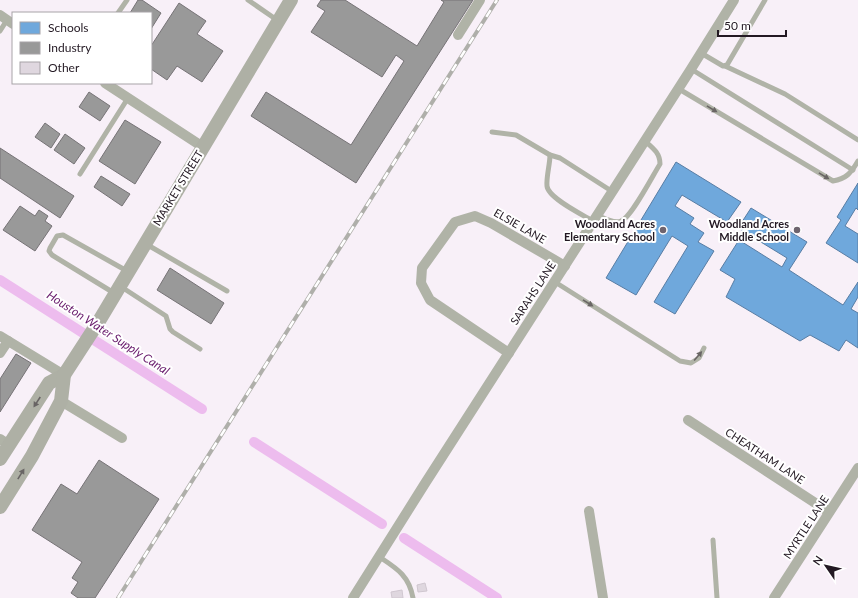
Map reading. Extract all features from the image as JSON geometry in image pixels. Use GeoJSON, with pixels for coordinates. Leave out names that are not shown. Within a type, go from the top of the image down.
{"type":"FeatureCollection","features":[{"type":"Feature","properties":{"kind":"main road","name":"MARKET STREET"},"geometry":{"type":"LineString","coordinates":[[0,507],[32,456],[61,401],[64,375],[99,321],[291,0]]}},
{"type":"Feature","properties":{"kind":"main road","name":"MARKET STREET"},"geometry":{"type":"LineString","coordinates":[[0,459],[4,442],[49,383],[64,375]]}},
{"type":"Feature","properties":{"kind":"street"},"geometry":{"type":"LineString","coordinates":[[458,35],[480,0]]}},
{"type":"Feature","properties":{"kind":"street","name":"SARAHS LANE"},"geometry":{"type":"LineString","coordinates":[[353,598],[378,556],[679,89],[734,0]]}},
{"type":"Feature","properties":{"kind":"street"},"geometry":{"type":"LineString","coordinates":[[107,84],[204,146]]}},
{"type":"Feature","properties":{"kind":"street","name":"ELSIE LANE"},"geometry":{"type":"LineString","coordinates":[[509,352],[430,300],[421,283],[422,268],[455,222],[475,216],[491,223],[565,266]]}},
{"type":"Feature","properties":{"kind":"street"},"geometry":{"type":"LineString","coordinates":[[0,353],[4,338],[64,375]]}},
{"type":"Feature","properties":{"kind":"street"},"geometry":{"type":"LineString","coordinates":[[61,401],[122,438]]}},
{"type":"Feature","properties":{"kind":"street","name":"CHEATHAM LANE"},"geometry":{"type":"LineString","coordinates":[[688,420],[829,512]]}},
{"type":"Feature","properties":{"kind":"street","name":"MYRTLE LANE"},"geometry":{"type":"LineString","coordinates":[[774,598],[858,468]]}},
{"type":"Feature","properties":{"kind":"street"},"geometry":{"type":"LineString","coordinates":[[589,511],[603,598]]}},
{"type":"Feature","properties":{"kind":"lane"},"geometry":{"type":"LineString","coordinates":[[119,12],[127,0]]}},
{"type":"Feature","properties":{"kind":"lane"},"geometry":{"type":"LineString","coordinates":[[248,0],[279,21]]}},
{"type":"Feature","properties":{"kind":"lane"},"geometry":{"type":"LineString","coordinates":[[725,66],[765,0]]}},
{"type":"Feature","properties":{"kind":"lane"},"geometry":{"type":"LineString","coordinates":[[0,31],[7,20]]}},
{"type":"Feature","properties":{"kind":"lane"},"geometry":{"type":"LineString","coordinates":[[701,52],[725,66],[784,94],[858,140]]}},
{"type":"Feature","properties":{"kind":"lane"},"geometry":{"type":"LineString","coordinates":[[691,69],[853,170]]}},
{"type":"Feature","properties":{"kind":"lane"},"geometry":{"type":"LineString","coordinates":[[679,89],[832,181],[842,180],[853,170],[858,161]]}},
{"type":"Feature","properties":{"kind":"lane"},"geometry":{"type":"LineString","coordinates":[[80,174],[128,98]]}},
{"type":"Feature","properties":{"kind":"lane"},"geometry":{"type":"LineString","coordinates":[[492,132],[516,135],[550,155],[560,158],[613,192]]}},
{"type":"Feature","properties":{"kind":"lane"},"geometry":{"type":"LineString","coordinates":[[550,155],[547,185],[548,191],[554,197],[595,218],[616,222],[622,221],[630,214],[660,164],[660,158],[657,152],[645,141]]}},
{"type":"Feature","properties":{"kind":"lane"},"geometry":{"type":"LineString","coordinates":[[128,271],[63,235],[57,236],[50,248],[52,255],[166,316],[170,329],[173,332],[200,349]]}},
{"type":"Feature","properties":{"kind":"lane"},"geometry":{"type":"LineString","coordinates":[[145,244],[227,291]]}},
{"type":"Feature","properties":{"kind":"lane"},"geometry":{"type":"LineString","coordinates":[[555,282],[680,361],[691,363],[698,358],[704,348]]}},
{"type":"Feature","properties":{"kind":"lane"},"geometry":{"type":"LineString","coordinates":[[713,540],[717,598]]}},
{"type":"Feature","properties":{"kind":"lane"},"geometry":{"type":"LineString","coordinates":[[378,556],[394,566],[406,577],[413,598]]}},
{"type":"Feature","properties":{"kind":"building: Schools"},"geometry":{"type":"Polygon","coordinates":[[[676,162],[741,202],[727,222],[682,195],[675,206],[694,218],[690,224],[704,233],[698,242],[714,251],[675,314],[654,302],[688,246],[672,236],[636,295],[606,278],[676,162]]]}},
{"type":"Feature","properties":{"kind":"building: Schools"},"geometry":{"type":"Polygon","coordinates":[[[858,183],[858,210],[856,208],[845,226],[858,234],[858,263],[826,243],[841,220],[837,217],[858,183]]]}},
{"type":"Feature","properties":{"kind":"building: Schools"},"geometry":{"type":"Polygon","coordinates":[[[751,208],[807,242],[789,270],[843,305],[858,282],[858,297],[851,309],[858,313],[858,348],[846,340],[839,351],[810,335],[800,341],[726,297],[735,279],[720,270],[739,240],[782,267],[787,258],[738,228],[751,208]]]}},
{"type":"Feature","properties":{"kind":"building: Industry"},"geometry":{"type":"Polygon","coordinates":[[[138,0],[142,0],[161,13],[152,27],[152,12],[131,12],[138,0]]]}},
{"type":"Feature","properties":{"kind":"building: Industry"},"geometry":{"type":"Polygon","coordinates":[[[321,0],[345,0],[417,46],[444,2],[441,0],[473,0],[356,183],[251,116],[266,92],[351,145],[404,61],[396,55],[382,77],[311,32],[325,11],[317,6],[321,0]]]}},
{"type":"Feature","properties":{"kind":"building: Industry"},"geometry":{"type":"Polygon","coordinates":[[[179,3],[206,21],[197,34],[223,51],[202,82],[177,66],[167,80],[152,70],[152,44],[179,3]]]}},
{"type":"Feature","properties":{"kind":"building: Industry"},"geometry":{"type":"Polygon","coordinates":[[[89,92],[110,106],[100,121],[79,107],[89,92]]]}},
{"type":"Feature","properties":{"kind":"building: Industry"},"geometry":{"type":"Polygon","coordinates":[[[125,120],[161,142],[135,184],[99,161],[125,120]]]}},
{"type":"Feature","properties":{"kind":"building: Industry"},"geometry":{"type":"Polygon","coordinates":[[[45,123],[60,134],[51,148],[35,137],[45,123]]]}},
{"type":"Feature","properties":{"kind":"building: Industry"},"geometry":{"type":"Polygon","coordinates":[[[65,134],[85,148],[74,164],[54,150],[65,134]]]}},
{"type":"Feature","properties":{"kind":"building: Industry"},"geometry":{"type":"Polygon","coordinates":[[[0,148],[74,196],[60,218],[0,178],[0,148]]]}},
{"type":"Feature","properties":{"kind":"building: Industry"},"geometry":{"type":"Polygon","coordinates":[[[101,176],[130,194],[122,206],[94,187],[101,176]]]}},
{"type":"Feature","properties":{"kind":"building: Industry"},"geometry":{"type":"Polygon","coordinates":[[[20,206],[35,216],[39,210],[48,216],[45,221],[52,226],[35,251],[3,230],[20,206]]]}},
{"type":"Feature","properties":{"kind":"building: Industry"},"geometry":{"type":"Polygon","coordinates":[[[170,268],[224,303],[211,324],[157,290],[170,268]]]}},
{"type":"Feature","properties":{"kind":"building: Industry"},"geometry":{"type":"Polygon","coordinates":[[[16,354],[31,363],[0,412],[0,379],[16,354]]]}},
{"type":"Feature","properties":{"kind":"building: Industry"},"geometry":{"type":"Polygon","coordinates":[[[99,460],[159,499],[95,598],[78,598],[71,593],[78,582],[72,578],[82,562],[32,530],[61,484],[77,494],[99,460]]]}},
{"type":"Feature","properties":{"kind":"building: Other"},"geometry":{"type":"Polygon","coordinates":[[[425,583],[427,591],[418,592],[417,585],[425,583]]]}},
{"type":"Feature","properties":{"kind":"building: Other"},"geometry":{"type":"Polygon","coordinates":[[[402,590],[403,598],[392,598],[391,592],[402,590]]]}},
{"type":"Feature","properties":{"kind":"waterway","name":"Houston Water Supply Canal"},"geometry":{"type":"LineString","coordinates":[[0,280],[202,409]]}},
{"type":"Feature","properties":{"kind":"waterway","name":"Houston Water Supply Canal"},"geometry":{"type":"LineString","coordinates":[[254,442],[382,524]]}},
{"type":"Feature","properties":{"kind":"waterway","name":"Houston Water Supply Canal"},"geometry":{"type":"LineString","coordinates":[[404,538],[497,598]]}},
{"type":"Feature","properties":{"kind":"railway"},"geometry":{"type":"LineString","coordinates":[[118,598],[497,0]]}},
{"type":"Feature","properties":{"kind":"place","name":"Woodland Acres Elementary School"},"geometry":{"type":"Point","coordinates":[663,230]}},
{"type":"Feature","properties":{"kind":"place","name":"Woodland Acres Middle School"},"geometry":{"type":"Point","coordinates":[797,230]}}]}
